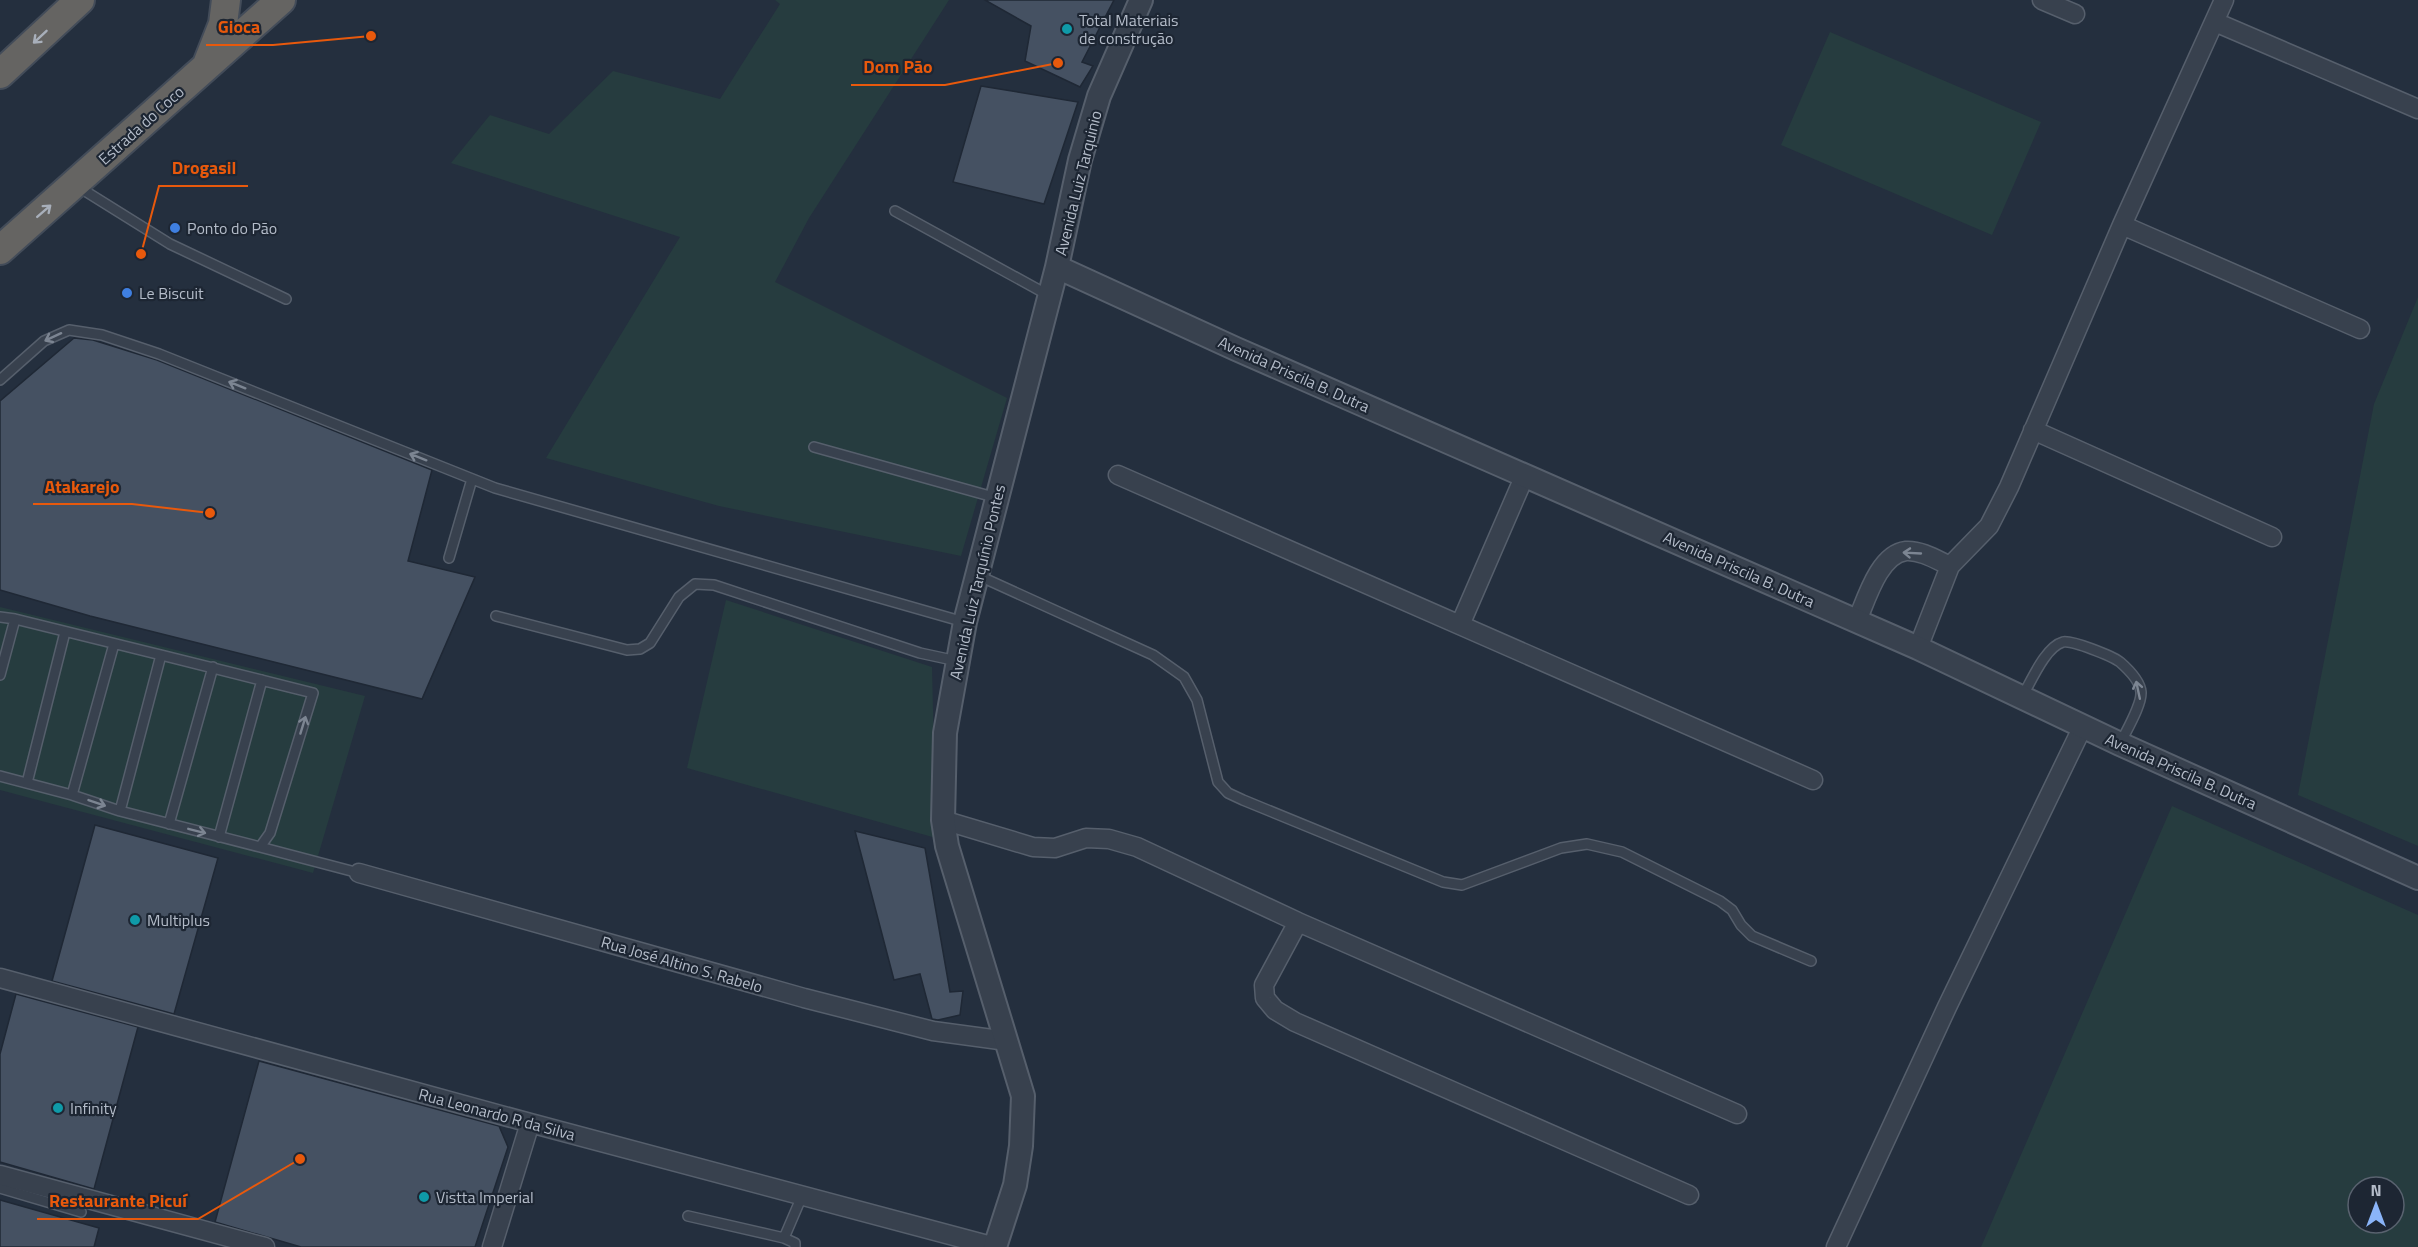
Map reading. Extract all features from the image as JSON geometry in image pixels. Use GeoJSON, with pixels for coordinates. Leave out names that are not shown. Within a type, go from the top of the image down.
{"type":"FeatureCollection","features":[{"type":"Feature","properties":{"kind":"highway"},"geometry":{"type":"LineString","coordinates":[[0,74],[80,0]]}},
{"type":"Feature","properties":{"kind":"highway"},"geometry":{"type":"LineString","coordinates":[[206,66],[223,24],[226,0]]}},
{"type":"Feature","properties":{"kind":"highway","name":"Estrada do Coco"},"geometry":{"type":"LineString","coordinates":[[0,250],[281,0]]}},
{"type":"Feature","properties":{"kind":"street","name":"Avenida Luiz Tarquinio"},"geometry":{"type":"LineString","coordinates":[[1057,267],[1080,160],[1099,96],[1141,0]]}},
{"type":"Feature","properties":{"kind":"street"},"geometry":{"type":"LineString","coordinates":[[2042,0],[2075,15]]}},
{"type":"Feature","properties":{"kind":"street"},"geometry":{"type":"LineString","coordinates":[[1918,648],[1950,566],[1989,526],[2009,487],[2122,225],[2224,0]]}},
{"type":"Feature","properties":{"kind":"street"},"geometry":{"type":"LineString","coordinates":[[2215,22],[2418,109]]}},
{"type":"Feature","properties":{"kind":"street"},"geometry":{"type":"LineString","coordinates":[[2122,225],[2360,329]]}},
{"type":"Feature","properties":{"kind":"street","name":"Avenida Luiz Tarquínio Pontes"},"geometry":{"type":"LineString","coordinates":[[995,1247],[1015,1185],[1021,1146],[1023,1096],[946,846],[945,733],[964,622],[1057,267]]}},
{"type":"Feature","properties":{"kind":"street","name":"Avenida Priscila B. Dutra"},"geometry":{"type":"LineString","coordinates":[[1057,267],[1236,349],[1918,648],[2120,744],[2418,878]]}},
{"type":"Feature","properties":{"kind":"street"},"geometry":{"type":"LineString","coordinates":[[2033,430],[2272,537]]}},
{"type":"Feature","properties":{"kind":"street"},"geometry":{"type":"LineString","coordinates":[[1460,625],[1525,475]]}},
{"type":"Feature","properties":{"kind":"street"},"geometry":{"type":"LineString","coordinates":[[1118,476],[1813,780]]}},
{"type":"Feature","properties":{"kind":"street"},"geometry":{"type":"LineString","coordinates":[[1857,621],[1879,572],[1893,555],[1907,551],[1922,554],[1950,566]]}},
{"type":"Feature","properties":{"kind":"street"},"geometry":{"type":"LineString","coordinates":[[1836,1247],[1947,1007],[2082,726]]}},
{"type":"Feature","properties":{"kind":"street"},"geometry":{"type":"LineString","coordinates":[[944,820],[1033,847],[1054,848],[1086,838],[1109,839],[1137,847],[1298,922],[1737,1114]]}},
{"type":"Feature","properties":{"kind":"street","name":"Rua José Altino S. Rabelo"},"geometry":{"type":"LineString","coordinates":[[359,873],[804,998],[933,1031],[1007,1041]]}},
{"type":"Feature","properties":{"kind":"street"},"geometry":{"type":"LineString","coordinates":[[1298,922],[1264,985],[1265,998],[1275,1010],[1295,1022],[1689,1195]]}},
{"type":"Feature","properties":{"kind":"street","name":"Rua Leonardo R da Silva"},"geometry":{"type":"LineString","coordinates":[[0,978],[995,1247]]}},
{"type":"Feature","properties":{"kind":"street"},"geometry":{"type":"LineString","coordinates":[[492,1247],[530,1123]]}},
{"type":"Feature","properties":{"kind":"street"},"geometry":{"type":"LineString","coordinates":[[0,1174],[265,1247]]}},
{"type":"Feature","properties":{"kind":"lane"},"geometry":{"type":"LineString","coordinates":[[75,185],[170,244],[286,299]]}},
{"type":"Feature","properties":{"kind":"lane"},"geometry":{"type":"LineString","coordinates":[[895,211],[1050,296]]}},
{"type":"Feature","properties":{"kind":"lane"},"geometry":{"type":"LineString","coordinates":[[0,380],[44,341],[60,333],[69,330],[102,335],[159,354],[495,488],[964,622]]}},
{"type":"Feature","properties":{"kind":"lane"},"geometry":{"type":"LineString","coordinates":[[814,447],[997,498]]}},
{"type":"Feature","properties":{"kind":"lane"},"geometry":{"type":"LineString","coordinates":[[449,558],[472,479]]}},
{"type":"Feature","properties":{"kind":"lane"},"geometry":{"type":"LineString","coordinates":[[977,575],[1153,655],[1184,677],[1197,700],[1218,782],[1235,797],[1443,882],[1462,885],[1561,849],[1587,844],[1622,852],[1720,901],[1732,910],[1741,925],[1752,936],[1811,961]]}},
{"type":"Feature","properties":{"kind":"lane"},"geometry":{"type":"LineString","coordinates":[[496,616],[627,650],[640,649],[650,643],[679,597],[695,584],[714,585],[920,653],[957,662]]}},
{"type":"Feature","properties":{"kind":"lane"},"geometry":{"type":"LineString","coordinates":[[0,617],[313,693],[270,833],[260,847]]}},
{"type":"Feature","properties":{"kind":"lane"},"geometry":{"type":"LineString","coordinates":[[0,675],[15,619]]}},
{"type":"Feature","properties":{"kind":"lane"},"geometry":{"type":"LineString","coordinates":[[27,783],[65,632]]}},
{"type":"Feature","properties":{"kind":"lane"},"geometry":{"type":"LineString","coordinates":[[2022,697],[2046,654],[2062,642],[2073,642],[2119,662],[2136,679],[2141,690],[2140,700],[2120,744]]}},
{"type":"Feature","properties":{"kind":"lane"},"geometry":{"type":"LineString","coordinates":[[72,795],[114,644]]}},
{"type":"Feature","properties":{"kind":"lane"},"geometry":{"type":"LineString","coordinates":[[120,811],[161,656]]}},
{"type":"Feature","properties":{"kind":"lane"},"geometry":{"type":"LineString","coordinates":[[169,824],[213,667]]}},
{"type":"Feature","properties":{"kind":"lane"},"geometry":{"type":"LineString","coordinates":[[219,837],[262,680]]}},
{"type":"Feature","properties":{"kind":"lane"},"geometry":{"type":"LineString","coordinates":[[0,776],[72,795],[120,811],[359,873]]}},
{"type":"Feature","properties":{"kind":"lane"},"geometry":{"type":"LineString","coordinates":[[0,1188],[81,1212]]}},
{"type":"Feature","properties":{"kind":"lane"},"geometry":{"type":"LineString","coordinates":[[784,1238],[802,1196]]}},
{"type":"Feature","properties":{"kind":"lane"},"geometry":{"type":"LineString","coordinates":[[688,1216],[784,1238],[795,1243],[795,1247]]}},
{"type":"Feature","properties":{"kind":"green space"},"geometry":{"type":"Polygon","coordinates":[[[775,0],[949,0],[809,218],[775,282],[1007,398],[961,556],[719,506],[546,458],[680,237],[451,163],[490,115],[549,134],[613,71],[720,99],[780,4],[775,0]]]}},
{"type":"Feature","properties":{"kind":"green space"},"geometry":{"type":"Polygon","coordinates":[[[1830,32],[2041,122],[1992,235],[1781,145],[1830,32]]]}},
{"type":"Feature","properties":{"kind":"green space"},"geometry":{"type":"Polygon","coordinates":[[[2418,297],[2418,846],[2298,795],[2374,404],[2418,297]]]}},
{"type":"Feature","properties":{"kind":"green space"},"geometry":{"type":"Polygon","coordinates":[[[726,600],[932,667],[936,838],[687,768],[726,600]]]}},
{"type":"Feature","properties":{"kind":"green space"},"geometry":{"type":"Polygon","coordinates":[[[0,607],[365,696],[313,873],[0,790],[0,607]]]}},
{"type":"Feature","properties":{"kind":"green space"},"geometry":{"type":"Polygon","coordinates":[[[2172,806],[2418,915],[2418,1247],[1981,1247],[2172,806]]]}},
{"type":"Feature","properties":{"kind":"building","name":"Total Materiais de construção"},"geometry":{"type":"Polygon","coordinates":[[[985,0],[1114,0],[1082,62],[1093,66],[1080,87],[1025,61],[1031,26],[985,0]]]}},
{"type":"Feature","properties":{"kind":"building"},"geometry":{"type":"Polygon","coordinates":[[[981,86],[1078,102],[1044,204],[953,182],[981,86]]]}},
{"type":"Feature","properties":{"kind":"building"},"geometry":{"type":"Polygon","coordinates":[[[74,338],[93,340],[157,360],[432,470],[408,561],[475,577],[422,699],[90,616],[0,590],[0,401],[74,338]]]}},
{"type":"Feature","properties":{"kind":"building","name":"Multiplus"},"geometry":{"type":"Polygon","coordinates":[[[95,825],[218,858],[174,1014],[52,981],[95,825]]]}},
{"type":"Feature","properties":{"kind":"building"},"geometry":{"type":"Polygon","coordinates":[[[855,831],[925,848],[950,992],[963,991],[960,1015],[938,1020],[932,1019],[920,974],[894,980],[855,831]]]}},
{"type":"Feature","properties":{"kind":"building","name":"Infinity"},"geometry":{"type":"Polygon","coordinates":[[[16,994],[138,1027],[94,1189],[0,1162],[0,1054],[16,994]]]}},
{"type":"Feature","properties":{"kind":"building"},"geometry":{"type":"Polygon","coordinates":[[[259,1061],[499,1126],[508,1147],[475,1247],[301,1247],[215,1222],[259,1061]]]}},
{"type":"Feature","properties":{"kind":"building"},"geometry":{"type":"Polygon","coordinates":[[[0,1200],[99,1228],[94,1247],[0,1247],[0,1200]]]}},
{"type":"Feature","properties":{"kind":"place","name":"Total Materiais de construção"},"geometry":{"type":"Point","coordinates":[1067,29]}},
{"type":"Feature","properties":{"kind":"place","name":"Gioca"},"geometry":{"type":"Point","coordinates":[371,36]}},
{"type":"Feature","properties":{"kind":"place","name":"Dom Pão"},"geometry":{"type":"Point","coordinates":[1058,63]}},
{"type":"Feature","properties":{"kind":"place","name":"Ponto do Pão"},"geometry":{"type":"Point","coordinates":[175,228]}},
{"type":"Feature","properties":{"kind":"place","name":"Drogasil"},"geometry":{"type":"Point","coordinates":[141,254]}},
{"type":"Feature","properties":{"kind":"place","name":"Le Biscuit"},"geometry":{"type":"Point","coordinates":[127,293]}},
{"type":"Feature","properties":{"kind":"place","name":"Atakarejo"},"geometry":{"type":"Point","coordinates":[210,513]}},
{"type":"Feature","properties":{"kind":"place","name":"Multiplus"},"geometry":{"type":"Point","coordinates":[135,920]}},
{"type":"Feature","properties":{"kind":"place","name":"Infinity"},"geometry":{"type":"Point","coordinates":[58,1108]}},
{"type":"Feature","properties":{"kind":"place","name":"Restaurante Picuí"},"geometry":{"type":"Point","coordinates":[300,1159]}},
{"type":"Feature","properties":{"kind":"place","name":"Vistta Imperial"},"geometry":{"type":"Point","coordinates":[424,1197]}}]}
